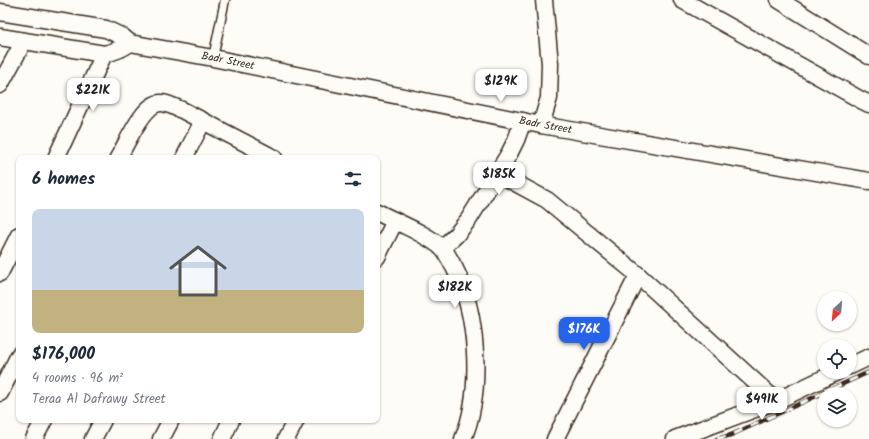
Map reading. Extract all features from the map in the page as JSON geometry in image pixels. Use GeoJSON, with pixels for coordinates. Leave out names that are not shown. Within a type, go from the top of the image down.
{"type":"FeatureCollection","features":[{"type":"Feature","properties":{"kind":"street"},"geometry":{"type":"LineString","coordinates":[[541,125],[549,98],[550,64],[544,0]]}},
{"type":"Feature","properties":{"kind":"street"},"geometry":{"type":"LineString","coordinates":[[682,0],[869,104]]}},
{"type":"Feature","properties":{"kind":"street"},"geometry":{"type":"LineString","coordinates":[[779,0],[869,56]]}},
{"type":"Feature","properties":{"kind":"street","name":"Badr Street"},"geometry":{"type":"LineString","coordinates":[[0,12],[106,29],[123,37],[130,43],[213,58],[541,125],[869,181]]}},
{"type":"Feature","properties":{"kind":"street"},"geometry":{"type":"LineString","coordinates":[[0,37],[104,54],[124,48],[130,43]]}},
{"type":"Feature","properties":{"kind":"street"},"geometry":{"type":"LineString","coordinates":[[0,85],[24,41]]}},
{"type":"Feature","properties":{"kind":"street"},"geometry":{"type":"LineString","coordinates":[[57,155],[104,54]]}},
{"type":"Feature","properties":{"kind":"street"},"geometry":{"type":"LineString","coordinates":[[120,155],[144,113],[152,106],[160,103],[168,104],[203,121],[245,151],[262,155]]}},
{"type":"Feature","properties":{"kind":"street"},"geometry":{"type":"LineString","coordinates":[[186,155],[203,121]]}},
{"type":"Feature","properties":{"kind":"street"},"geometry":{"type":"LineString","coordinates":[[442,248],[456,235],[468,219],[509,154],[523,121]]}},
{"type":"Feature","properties":{"kind":"street"},"geometry":{"type":"LineString","coordinates":[[497,173],[547,200],[638,275],[776,401]]}},
{"type":"Feature","properties":{"kind":"street"},"geometry":{"type":"LineString","coordinates":[[380,214],[426,237],[442,248],[449,258],[465,293],[470,313],[474,350],[474,397],[468,428],[463,439]]}},
{"type":"Feature","properties":{"kind":"street"},"geometry":{"type":"LineString","coordinates":[[380,251],[395,221]]}},
{"type":"Feature","properties":{"kind":"street"},"geometry":{"type":"LineString","coordinates":[[0,273],[16,241]]}},
{"type":"Feature","properties":{"kind":"street"},"geometry":{"type":"LineString","coordinates":[[555,439],[638,275]]}},
{"type":"Feature","properties":{"kind":"street"},"geometry":{"type":"LineString","coordinates":[[857,363],[869,357]]}},
{"type":"Feature","properties":{"kind":"street"},"geometry":{"type":"LineString","coordinates":[[0,393],[16,361]]}},
{"type":"Feature","properties":{"kind":"street"},"geometry":{"type":"LineString","coordinates":[[675,439],[776,401],[822,379]]}},
{"type":"Feature","properties":{"kind":"street"},"geometry":{"type":"LineString","coordinates":[[34,439],[42,423]]}},
{"type":"Feature","properties":{"kind":"street"},"geometry":{"type":"LineString","coordinates":[[93,439],[101,423]]}},
{"type":"Feature","properties":{"kind":"street"},"geometry":{"type":"LineString","coordinates":[[160,439],[168,423]]}},
{"type":"Feature","properties":{"kind":"street"},"geometry":{"type":"LineString","coordinates":[[222,439],[230,423]]}},
{"type":"Feature","properties":{"kind":"street"},"geometry":{"type":"LineString","coordinates":[[286,439],[294,423]]}},
{"type":"Feature","properties":{"kind":"lane"},"geometry":{"type":"LineString","coordinates":[[213,58],[225,0]]}},
{"type":"Feature","properties":{"kind":"railway"},"geometry":{"type":"LineString","coordinates":[[717,439],[731,435],[869,372]]}}]}
